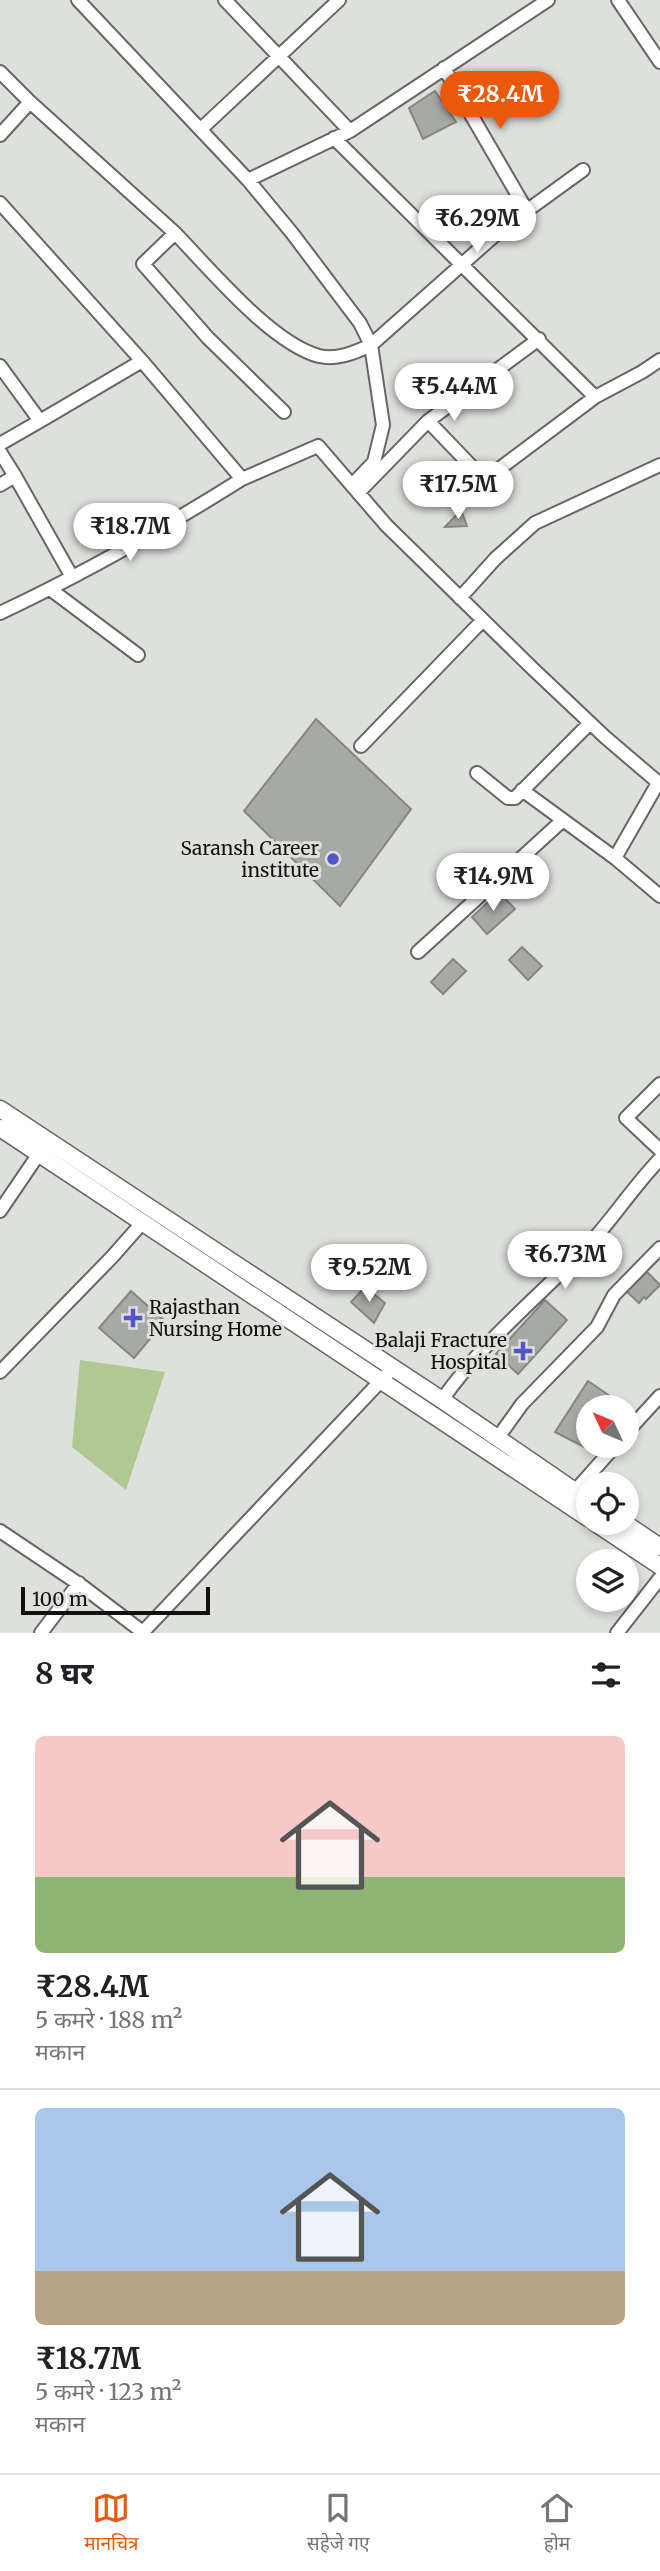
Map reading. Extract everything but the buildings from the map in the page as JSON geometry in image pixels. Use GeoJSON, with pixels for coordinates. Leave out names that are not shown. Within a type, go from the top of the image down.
{"type":"FeatureCollection","features":[{"type":"Feature","properties":{"kind":"main road"},"geometry":{"type":"LineString","coordinates":[[0,1109],[442,1400],[576,1492]]}},
{"type":"Feature","properties":{"kind":"main road"},"geometry":{"type":"LineString","coordinates":[[0,1128],[576,1510]]}},
{"type":"Feature","properties":{"kind":"main road"},"geometry":{"type":"LineString","coordinates":[[639,1533],[660,1547]]}},
{"type":"Feature","properties":{"kind":"main road"},"geometry":{"type":"LineString","coordinates":[[614,1535],[660,1566]]}},
{"type":"Feature","properties":{"kind":"street"},"geometry":{"type":"LineString","coordinates":[[78,0],[248,180],[360,323],[371,345],[383,425],[374,462],[355,489]]}},
{"type":"Feature","properties":{"kind":"street"},"geometry":{"type":"LineString","coordinates":[[225,0],[349,131]]}},
{"type":"Feature","properties":{"kind":"street"},"geometry":{"type":"LineString","coordinates":[[201,129],[339,0]]}},
{"type":"Feature","properties":{"kind":"street"},"geometry":{"type":"LineString","coordinates":[[248,180],[349,131],[548,0]]}},
{"type":"Feature","properties":{"kind":"street"},"geometry":{"type":"LineString","coordinates":[[618,0],[660,62]]}},
{"type":"Feature","properties":{"kind":"street"},"geometry":{"type":"LineString","coordinates":[[444,68],[527,211]]}},
{"type":"Feature","properties":{"kind":"street"},"geometry":{"type":"LineString","coordinates":[[0,72],[175,233],[245,306],[287,341],[319,356],[346,356],[371,345],[503,228],[583,170]]}},
{"type":"Feature","properties":{"kind":"street"},"geometry":{"type":"LineString","coordinates":[[0,135],[30,102]]}},
{"type":"Feature","properties":{"kind":"street"},"geometry":{"type":"LineString","coordinates":[[334,138],[539,339],[594,397]]}},
{"type":"Feature","properties":{"kind":"street"},"geometry":{"type":"LineString","coordinates":[[0,203],[142,361],[242,479]]}},
{"type":"Feature","properties":{"kind":"street"},"geometry":{"type":"LineString","coordinates":[[175,233],[143,264],[208,338],[284,412]]}},
{"type":"Feature","properties":{"kind":"street"},"geometry":{"type":"LineString","coordinates":[[355,489],[428,421],[539,339]]}},
{"type":"Feature","properties":{"kind":"street"},"geometry":{"type":"LineString","coordinates":[[428,421],[475,470],[487,478],[594,397],[660,360]]}},
{"type":"Feature","properties":{"kind":"street"},"geometry":{"type":"LineString","coordinates":[[0,444],[142,361]]}},
{"type":"Feature","properties":{"kind":"street"},"geometry":{"type":"LineString","coordinates":[[0,366],[40,421]]}},
{"type":"Feature","properties":{"kind":"street"},"geometry":{"type":"LineString","coordinates":[[1,611],[72,577],[181,517],[242,479],[318,446],[386,525],[590,723],[659,784],[615,858]]}},
{"type":"Feature","properties":{"kind":"street"},"geometry":{"type":"LineString","coordinates":[[0,453],[72,577]]}},
{"type":"Feature","properties":{"kind":"street"},"geometry":{"type":"LineString","coordinates":[[460,598],[495,559],[535,523],[660,465]]}},
{"type":"Feature","properties":{"kind":"street"},"geometry":{"type":"LineString","coordinates":[[0,485],[15,476]]}},
{"type":"Feature","properties":{"kind":"street"},"geometry":{"type":"LineString","coordinates":[[50,589],[138,655]]}},
{"type":"Feature","properties":{"kind":"street"},"geometry":{"type":"LineString","coordinates":[[361,746],[484,620]]}},
{"type":"Feature","properties":{"kind":"street"},"geometry":{"type":"LineString","coordinates":[[477,774],[508,799],[515,798],[590,723]]}},
{"type":"Feature","properties":{"kind":"street"},"geometry":{"type":"LineString","coordinates":[[522,790],[615,858],[660,896]]}},
{"type":"Feature","properties":{"kind":"street"},"geometry":{"type":"LineString","coordinates":[[418,952],[563,820]]}},
{"type":"Feature","properties":{"kind":"street"},"geometry":{"type":"LineString","coordinates":[[660,1084],[626,1118],[660,1150]]}},
{"type":"Feature","properties":{"kind":"street"},"geometry":{"type":"LineString","coordinates":[[0,1211],[38,1154]]}},
{"type":"Feature","properties":{"kind":"street"},"geometry":{"type":"LineString","coordinates":[[442,1400],[473,1360],[581,1253],[660,1159]]}},
{"type":"Feature","properties":{"kind":"street"},"geometry":{"type":"LineString","coordinates":[[0,1372],[142,1223]]}},
{"type":"Feature","properties":{"kind":"street"},"geometry":{"type":"LineString","coordinates":[[497,1439],[522,1404],[597,1327],[614,1295],[660,1248]]}},
{"type":"Feature","properties":{"kind":"street"},"geometry":{"type":"LineString","coordinates":[[0,1531],[79,1583],[143,1633],[393,1368]]}},
{"type":"Feature","properties":{"kind":"street"},"geometry":{"type":"LineString","coordinates":[[639,1419],[660,1396]]}},
{"type":"Feature","properties":{"kind":"street"},"geometry":{"type":"LineString","coordinates":[[617,1633],[660,1578]]}},
{"type":"Feature","properties":{"kind":"street"},"geometry":{"type":"LineString","coordinates":[[40,1633],[79,1583]]}},
{"type":"Feature","properties":{"kind":"green space"},"geometry":{"type":"Polygon","coordinates":[[[80,1360],[165,1372],[126,1490],[72,1447],[80,1360]]]}},
{"type":"Feature","properties":{"kind":"place","name":"Saransh Career institute"},"geometry":{"type":"Point","coordinates":[333,859]}},
{"type":"Feature","properties":{"kind":"place","name":"Rajasthan Nursing Home"},"geometry":{"type":"Point","coordinates":[133,1318]}},
{"type":"Feature","properties":{"kind":"place","name":"Balaji Fracture Hospital"},"geometry":{"type":"Point","coordinates":[523,1351]}}]}
